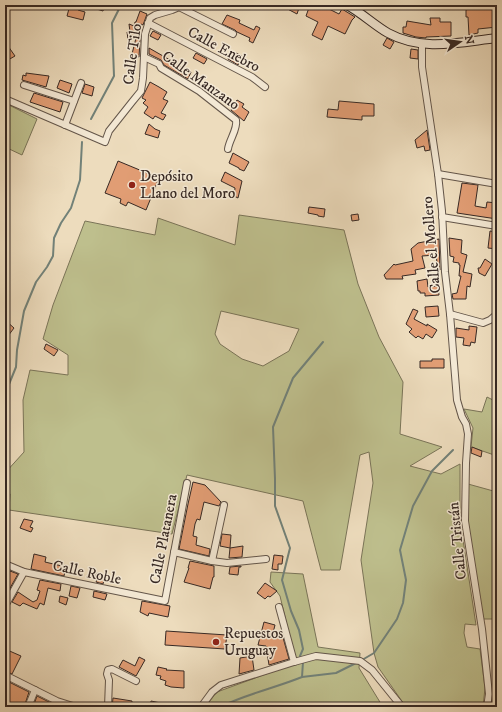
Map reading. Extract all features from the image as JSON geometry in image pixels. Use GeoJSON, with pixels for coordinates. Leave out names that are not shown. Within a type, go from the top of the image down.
{"type":"FeatureCollection","features":[{"type":"Feature","properties":{"kind":"main road"},"geometry":{"type":"LineString","coordinates":[[349,5],[388,32],[406,41],[438,45],[497,38]]}},
{"type":"Feature","properties":{"kind":"street","name":"Calle Tilo"},"geometry":{"type":"LineString","coordinates":[[65,125],[105,142],[109,132],[141,91],[145,34],[150,18],[156,14],[182,6]]}},
{"type":"Feature","properties":{"kind":"street"},"geometry":{"type":"LineString","coordinates":[[182,6],[233,34]]}},
{"type":"Feature","properties":{"kind":"street","name":"Calle Enebro"},"geometry":{"type":"LineString","coordinates":[[148,23],[252,77],[265,87]]}},
{"type":"Feature","properties":{"kind":"street","name":"Calle el Mollero"},"geometry":{"type":"LineString","coordinates":[[422,44],[422,67],[438,174],[445,272],[457,400],[462,417],[468,429],[468,442]]}},
{"type":"Feature","properties":{"kind":"street","name":"Calle Manzano"},"geometry":{"type":"LineString","coordinates":[[144,57],[159,64],[162,68],[199,91],[236,120],[237,124],[228,149]]}},
{"type":"Feature","properties":{"kind":"street"},"geometry":{"type":"LineString","coordinates":[[5,99],[65,125],[81,83]]}},
{"type":"Feature","properties":{"kind":"street"},"geometry":{"type":"LineString","coordinates":[[24,85],[74,101]]}},
{"type":"Feature","properties":{"kind":"street"},"geometry":{"type":"LineString","coordinates":[[438,174],[497,184]]}},
{"type":"Feature","properties":{"kind":"street"},"geometry":{"type":"LineString","coordinates":[[442,217],[497,226]]}},
{"type":"Feature","properties":{"kind":"street"},"geometry":{"type":"LineString","coordinates":[[450,314],[483,323],[490,320],[497,314]]}},
{"type":"Feature","properties":{"kind":"street","name":"Calle Tristán"},"geometry":{"type":"LineString","coordinates":[[468,442],[466,463],[465,521],[482,629],[489,694],[487,707]]}},
{"type":"Feature","properties":{"kind":"street","name":"Calle Platanera"},"geometry":{"type":"LineString","coordinates":[[165,601],[187,483]]}},
{"type":"Feature","properties":{"kind":"street"},"geometry":{"type":"LineString","coordinates":[[212,561],[224,505]]}},
{"type":"Feature","properties":{"kind":"street"},"geometry":{"type":"LineString","coordinates":[[174,552],[227,563],[266,559]]}},
{"type":"Feature","properties":{"kind":"street","name":"Calle Roble"},"geometry":{"type":"LineString","coordinates":[[5,564],[24,572],[165,601]]}},
{"type":"Feature","properties":{"kind":"street"},"geometry":{"type":"LineString","coordinates":[[5,606],[24,572]]}},
{"type":"Feature","properties":{"kind":"street"},"geometry":{"type":"LineString","coordinates":[[280,606],[294,662]]}},
{"type":"Feature","properties":{"kind":"street"},"geometry":{"type":"LineString","coordinates":[[201,707],[212,692],[221,685],[316,656],[360,662],[372,670],[402,707]]}},
{"type":"Feature","properties":{"kind":"street"},"geometry":{"type":"LineString","coordinates":[[108,707],[108,670],[112,669],[136,681]]}},
{"type":"Feature","properties":{"kind":"street"},"geometry":{"type":"LineString","coordinates":[[5,675],[57,701],[76,707]]}},
{"type":"Feature","properties":{"kind":"street"},"geometry":{"type":"LineString","coordinates":[[28,707],[35,690]]}},
{"type":"Feature","properties":{"kind":"green space"},"geometry":{"type":"Polygon","coordinates":[[[5,103],[37,119],[22,155],[5,147],[5,103]]]}},
{"type":"Feature","properties":{"kind":"green space"},"geometry":{"type":"Polygon","coordinates":[[[239,215],[344,230],[358,284],[379,337],[403,382],[400,434],[442,447],[410,466],[441,474],[460,464],[460,520],[476,625],[465,624],[464,633],[467,647],[480,649],[485,688],[483,707],[448,707],[425,703],[423,707],[406,707],[378,667],[374,653],[361,560],[373,483],[369,452],[360,455],[340,570],[321,570],[303,501],[187,475],[172,534],[9,510],[10,494],[5,488],[5,473],[24,452],[23,400],[30,370],[68,375],[68,355],[43,339],[53,305],[85,221],[155,235],[158,218],[235,245],[239,215]],[[221,311],[215,334],[220,344],[242,359],[263,366],[289,351],[299,329],[221,311]]]}},
{"type":"Feature","properties":{"kind":"green space"},"geometry":{"type":"Polygon","coordinates":[[[487,397],[497,402],[497,456],[471,447],[473,428],[464,409],[482,412],[487,397]]]}},
{"type":"Feature","properties":{"kind":"green space"},"geometry":{"type":"Polygon","coordinates":[[[468,484],[497,492],[497,619],[482,619],[468,524],[468,484]]]}},
{"type":"Feature","properties":{"kind":"green space"},"geometry":{"type":"Polygon","coordinates":[[[271,572],[303,574],[318,647],[360,653],[359,668],[383,707],[205,707],[217,692],[296,663],[280,596],[270,582],[271,572]]]}},
{"type":"Feature","properties":{"kind":"building"},"geometry":{"type":"Polygon","coordinates":[[[70,5],[79,6],[78,10],[85,12],[83,20],[67,16],[70,5]]]}},
{"type":"Feature","properties":{"kind":"building"},"geometry":{"type":"Polygon","coordinates":[[[87,5],[105,5],[103,11],[87,5]]]}},
{"type":"Feature","properties":{"kind":"building"},"geometry":{"type":"Polygon","coordinates":[[[280,5],[300,5],[297,14],[280,5]]]}},
{"type":"Feature","properties":{"kind":"building"},"geometry":{"type":"Polygon","coordinates":[[[310,5],[330,5],[329,9],[339,14],[342,9],[355,17],[345,34],[328,26],[322,40],[312,35],[318,22],[306,16],[310,5]]]}},
{"type":"Feature","properties":{"kind":"building"},"geometry":{"type":"Polygon","coordinates":[[[497,5],[497,27],[478,29],[478,33],[469,35],[466,10],[479,6],[497,5]]]}},
{"type":"Feature","properties":{"kind":"building"},"geometry":{"type":"Polygon","coordinates":[[[140,11],[147,14],[143,25],[141,24],[139,57],[132,54],[136,38],[128,39],[127,32],[130,32],[129,24],[134,26],[140,11]]]}},
{"type":"Feature","properties":{"kind":"building"},"geometry":{"type":"Polygon","coordinates":[[[227,15],[240,20],[239,23],[254,30],[256,26],[260,28],[253,43],[249,41],[250,38],[222,24],[227,15]]]}},
{"type":"Feature","properties":{"kind":"building"},"geometry":{"type":"Polygon","coordinates":[[[430,18],[440,18],[440,22],[451,22],[451,36],[426,38],[403,33],[403,27],[406,27],[407,21],[431,25],[430,18]]]}},
{"type":"Feature","properties":{"kind":"building"},"geometry":{"type":"Polygon","coordinates":[[[153,31],[161,35],[158,40],[150,36],[153,31]]]}},
{"type":"Feature","properties":{"kind":"building"},"geometry":{"type":"Polygon","coordinates":[[[387,38],[394,42],[390,49],[383,45],[387,38]]]}},
{"type":"Feature","properties":{"kind":"building"},"geometry":{"type":"Polygon","coordinates":[[[8,46],[15,56],[8,60],[5,55],[5,48],[8,46]]]}},
{"type":"Feature","properties":{"kind":"building"},"geometry":{"type":"Polygon","coordinates":[[[149,48],[191,72],[188,79],[164,65],[161,60],[149,54],[149,48]]]}},
{"type":"Feature","properties":{"kind":"building"},"geometry":{"type":"Polygon","coordinates":[[[411,49],[418,50],[418,59],[410,58],[411,49]]]}},
{"type":"Feature","properties":{"kind":"building"},"geometry":{"type":"Polygon","coordinates":[[[232,51],[242,56],[238,65],[228,59],[232,51]]]}},
{"type":"Feature","properties":{"kind":"building"},"geometry":{"type":"Polygon","coordinates":[[[196,53],[207,59],[204,64],[193,58],[196,53]]]}},
{"type":"Feature","properties":{"kind":"building"},"geometry":{"type":"Polygon","coordinates":[[[26,73],[49,76],[46,87],[22,80],[23,75],[26,76],[26,73]]]}},
{"type":"Feature","properties":{"kind":"building"},"geometry":{"type":"Polygon","coordinates":[[[60,80],[72,84],[69,93],[57,88],[60,80]]]}},
{"type":"Feature","properties":{"kind":"building"},"geometry":{"type":"Polygon","coordinates":[[[150,82],[167,92],[163,99],[168,101],[161,113],[166,115],[163,120],[155,116],[153,119],[144,113],[148,107],[143,103],[146,100],[142,98],[150,82]]]}},
{"type":"Feature","properties":{"kind":"building"},"geometry":{"type":"Polygon","coordinates":[[[85,84],[94,87],[92,96],[82,93],[85,84]]]}},
{"type":"Feature","properties":{"kind":"building"},"geometry":{"type":"Polygon","coordinates":[[[34,93],[63,102],[60,112],[30,102],[34,93]]]}},
{"type":"Feature","properties":{"kind":"building"},"geometry":{"type":"Polygon","coordinates":[[[237,100],[244,104],[242,107],[249,112],[244,121],[231,110],[237,100]]]}},
{"type":"Feature","properties":{"kind":"building"},"geometry":{"type":"Polygon","coordinates":[[[339,101],[374,104],[374,116],[362,116],[362,120],[327,117],[328,109],[338,110],[339,101]]]}},
{"type":"Feature","properties":{"kind":"building"},"geometry":{"type":"Polygon","coordinates":[[[149,124],[160,131],[158,138],[145,134],[149,124]]]}},
{"type":"Feature","properties":{"kind":"building"},"geometry":{"type":"Polygon","coordinates":[[[427,130],[430,150],[425,151],[424,146],[417,148],[415,140],[427,130]]]}},
{"type":"Feature","properties":{"kind":"building"},"geometry":{"type":"Polygon","coordinates":[[[233,153],[249,162],[244,171],[229,163],[233,153]]]}},
{"type":"Feature","properties":{"kind":"building","name":"Depósito Llano del Moro"},"geometry":{"type":"Polygon","coordinates":[[[118,161],[159,178],[146,210],[128,202],[126,206],[120,203],[121,199],[105,193],[118,161]]]}},
{"type":"Feature","properties":{"kind":"building"},"geometry":{"type":"Polygon","coordinates":[[[225,172],[242,181],[238,198],[234,196],[235,188],[221,181],[225,172]]]}},
{"type":"Feature","properties":{"kind":"building"},"geometry":{"type":"Polygon","coordinates":[[[462,183],[478,185],[475,206],[486,208],[487,202],[497,203],[497,219],[457,213],[462,183]]]}},
{"type":"Feature","properties":{"kind":"building"},"geometry":{"type":"Polygon","coordinates":[[[309,207],[325,209],[324,217],[308,213],[309,207]]]}},
{"type":"Feature","properties":{"kind":"building"},"geometry":{"type":"Polygon","coordinates":[[[358,214],[359,220],[352,221],[351,215],[358,214]]]}},
{"type":"Feature","properties":{"kind":"building"},"geometry":{"type":"Polygon","coordinates":[[[490,231],[497,232],[497,249],[488,248],[490,231]]]}},
{"type":"Feature","properties":{"kind":"building"},"geometry":{"type":"Polygon","coordinates":[[[449,238],[462,240],[461,253],[467,255],[463,272],[472,274],[470,287],[467,286],[466,299],[453,299],[452,294],[457,293],[461,276],[459,276],[459,263],[453,262],[454,257],[450,256],[449,238]]]}},
{"type":"Feature","properties":{"kind":"building"},"geometry":{"type":"Polygon","coordinates":[[[439,239],[440,270],[438,270],[436,255],[422,256],[425,268],[415,270],[416,274],[402,276],[403,279],[386,279],[384,275],[394,264],[413,261],[411,249],[418,243],[439,239]]]}},
{"type":"Feature","properties":{"kind":"building"},"geometry":{"type":"Polygon","coordinates":[[[485,259],[492,264],[485,276],[479,273],[478,268],[480,268],[485,259]]]}},
{"type":"Feature","properties":{"kind":"building"},"geometry":{"type":"Polygon","coordinates":[[[427,279],[428,287],[438,286],[439,295],[425,296],[425,293],[420,293],[420,291],[418,291],[417,281],[427,279]]]}},
{"type":"Feature","properties":{"kind":"building"},"geometry":{"type":"Polygon","coordinates":[[[438,306],[439,316],[426,317],[425,307],[438,306]]]}},
{"type":"Feature","properties":{"kind":"building"},"geometry":{"type":"Polygon","coordinates":[[[413,309],[418,311],[414,319],[437,330],[432,338],[426,334],[423,339],[418,336],[416,338],[409,332],[412,329],[406,324],[413,309]]]}},
{"type":"Feature","properties":{"kind":"building"},"geometry":{"type":"Polygon","coordinates":[[[5,320],[14,328],[5,340],[5,320]]]}},
{"type":"Feature","properties":{"kind":"building"},"geometry":{"type":"Polygon","coordinates":[[[469,326],[477,327],[475,343],[471,342],[470,346],[463,345],[464,338],[456,337],[456,328],[469,330],[469,326]]]}},
{"type":"Feature","properties":{"kind":"building"},"geometry":{"type":"Polygon","coordinates":[[[46,344],[58,350],[54,356],[44,349],[46,344]]]}},
{"type":"Feature","properties":{"kind":"building"},"geometry":{"type":"Polygon","coordinates":[[[432,359],[444,359],[444,368],[420,368],[420,361],[432,361],[432,359]]]}},
{"type":"Feature","properties":{"kind":"building"},"geometry":{"type":"Polygon","coordinates":[[[472,447],[482,451],[481,457],[471,453],[472,447]]]}},
{"type":"Feature","properties":{"kind":"building"},"geometry":{"type":"Polygon","coordinates":[[[193,482],[205,485],[221,502],[219,506],[204,502],[200,520],[197,519],[195,524],[193,536],[197,537],[196,545],[210,549],[209,556],[179,549],[193,482]]]}},
{"type":"Feature","properties":{"kind":"building"},"geometry":{"type":"Polygon","coordinates":[[[24,519],[33,521],[30,527],[33,528],[31,532],[20,528],[24,519]]]}},
{"type":"Feature","properties":{"kind":"building"},"geometry":{"type":"Polygon","coordinates":[[[222,534],[231,535],[230,548],[220,546],[222,534]]]}},
{"type":"Feature","properties":{"kind":"building"},"geometry":{"type":"Polygon","coordinates":[[[243,546],[242,557],[229,558],[230,548],[243,546]]]}},
{"type":"Feature","properties":{"kind":"building"},"geometry":{"type":"Polygon","coordinates":[[[34,554],[46,557],[45,562],[66,567],[64,576],[31,569],[34,554]]]}},
{"type":"Feature","properties":{"kind":"building"},"geometry":{"type":"Polygon","coordinates":[[[274,555],[283,556],[282,564],[278,564],[278,570],[272,569],[274,555]]]}},
{"type":"Feature","properties":{"kind":"building"},"geometry":{"type":"Polygon","coordinates":[[[190,561],[214,566],[214,577],[210,589],[184,582],[190,561]]]}},
{"type":"Feature","properties":{"kind":"building"},"geometry":{"type":"Polygon","coordinates":[[[241,566],[239,567],[238,575],[229,574],[230,567],[241,566]]]}},
{"type":"Feature","properties":{"kind":"building"},"geometry":{"type":"Polygon","coordinates":[[[10,571],[18,574],[5,597],[5,583],[10,571]]]}},
{"type":"Feature","properties":{"kind":"building"},"geometry":{"type":"Polygon","coordinates":[[[96,573],[105,575],[103,584],[96,582],[96,573]]]}},
{"type":"Feature","properties":{"kind":"building"},"geometry":{"type":"Polygon","coordinates":[[[40,580],[61,584],[60,591],[48,588],[44,605],[40,603],[37,609],[23,603],[20,606],[12,602],[18,592],[33,602],[37,600],[40,591],[37,590],[40,580]]]}},
{"type":"Feature","properties":{"kind":"building"},"geometry":{"type":"Polygon","coordinates":[[[265,583],[277,591],[265,599],[257,593],[265,583]]]}},
{"type":"Feature","properties":{"kind":"building"},"geometry":{"type":"Polygon","coordinates":[[[71,586],[80,588],[77,598],[69,596],[71,586]]]}},
{"type":"Feature","properties":{"kind":"building"},"geometry":{"type":"Polygon","coordinates":[[[94,591],[107,594],[105,600],[93,597],[94,591]]]}},
{"type":"Feature","properties":{"kind":"building"},"geometry":{"type":"Polygon","coordinates":[[[60,596],[68,598],[66,605],[59,602],[60,596]]]}},
{"type":"Feature","properties":{"kind":"building"},"geometry":{"type":"Polygon","coordinates":[[[142,601],[170,606],[168,617],[149,613],[148,616],[140,612],[142,601]]]}},
{"type":"Feature","properties":{"kind":"building"},"geometry":{"type":"Polygon","coordinates":[[[264,622],[275,625],[273,633],[282,634],[289,659],[269,665],[266,646],[258,645],[264,622]]]}},
{"type":"Feature","properties":{"kind":"building"},"geometry":{"type":"Polygon","coordinates":[[[166,631],[227,635],[225,649],[165,645],[166,631]]]}},
{"type":"Feature","properties":{"kind":"building"},"geometry":{"type":"Polygon","coordinates":[[[5,649],[21,656],[12,674],[5,671],[5,649]]]}},
{"type":"Feature","properties":{"kind":"building"},"geometry":{"type":"Polygon","coordinates":[[[252,656],[254,670],[239,674],[240,658],[252,656]]]}},
{"type":"Feature","properties":{"kind":"building"},"geometry":{"type":"Polygon","coordinates":[[[139,657],[145,660],[136,676],[119,667],[123,660],[135,666],[139,657]]]}},
{"type":"Feature","properties":{"kind":"building"},"geometry":{"type":"Polygon","coordinates":[[[158,667],[167,669],[166,670],[184,671],[184,688],[165,685],[166,681],[160,679],[161,676],[156,675],[158,667]]]}},
{"type":"Feature","properties":{"kind":"building"},"geometry":{"type":"Polygon","coordinates":[[[5,680],[29,692],[24,707],[5,707],[5,680]]]}},
{"type":"Feature","properties":{"kind":"building"},"geometry":{"type":"Polygon","coordinates":[[[37,696],[55,705],[61,707],[33,707],[37,696]]]}},
{"type":"Feature","properties":{"kind":"building"},"geometry":{"type":"Polygon","coordinates":[[[113,698],[132,701],[132,707],[112,707],[113,698]]]}},
{"type":"Feature","properties":{"kind":"building"},"geometry":{"type":"Polygon","coordinates":[[[151,701],[170,705],[170,707],[150,707],[151,701]]]}},
{"type":"Feature","properties":{"kind":"waterway"},"geometry":{"type":"LineString","coordinates":[[91,119],[114,76],[112,23],[121,5]]}},
{"type":"Feature","properties":{"kind":"waterway"},"geometry":{"type":"LineString","coordinates":[[5,394],[16,367],[17,350],[24,311],[36,282],[53,256],[54,238],[61,223],[71,208],[80,180],[82,142]]}},
{"type":"Feature","properties":{"kind":"waterway"},"geometry":{"type":"LineString","coordinates":[[300,656],[303,649],[299,630],[291,611],[282,580],[290,548],[275,506],[273,427],[293,378],[323,342]]}},
{"type":"Feature","properties":{"kind":"waterway"},"geometry":{"type":"LineString","coordinates":[[362,660],[374,653],[397,619],[403,603],[406,580],[400,550],[413,506],[432,471],[453,450]]}},
{"type":"Feature","properties":{"kind":"waterway"},"geometry":{"type":"LineString","coordinates":[[220,707],[240,698],[302,677],[303,662]]}},
{"type":"Feature","properties":{"kind":"waterway"},"geometry":{"type":"LineString","coordinates":[[302,677],[336,673],[358,662]]}},
{"type":"Feature","properties":{"kind":"place","name":"Depósito Llano del Moro"},"geometry":{"type":"Point","coordinates":[132,185]}},
{"type":"Feature","properties":{"kind":"place","name":"Repuestos Uruguay"},"geometry":{"type":"Point","coordinates":[216,642]}}]}
